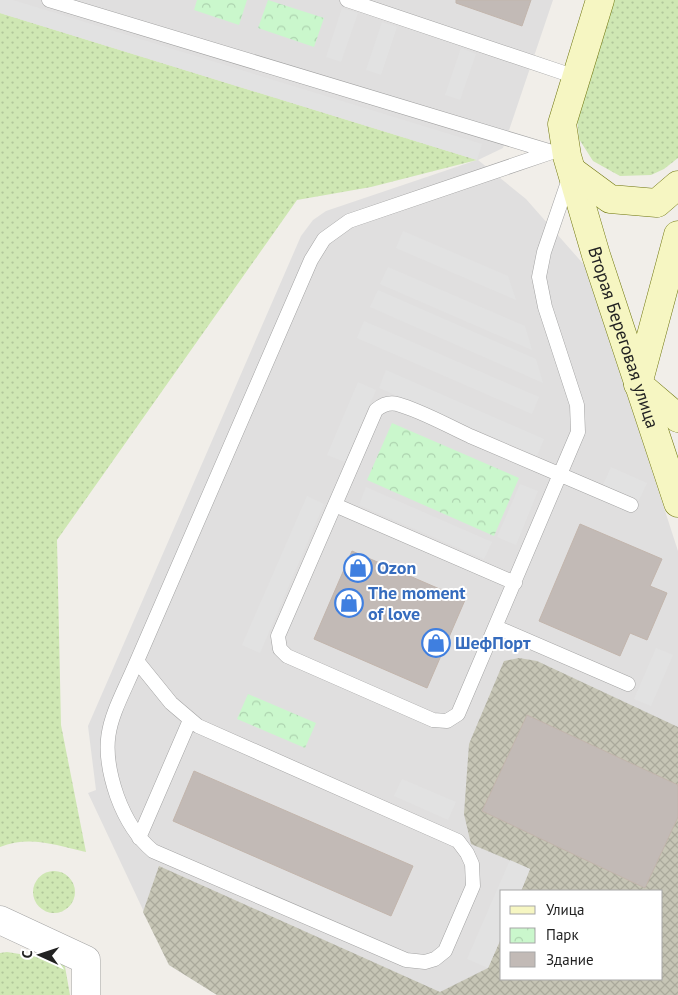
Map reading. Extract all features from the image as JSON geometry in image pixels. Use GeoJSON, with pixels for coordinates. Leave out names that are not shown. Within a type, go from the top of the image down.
{"type":"FeatureCollection","features":[{"type":"Feature","properties":{"kind":"street"},"geometry":{"type":"LineString","coordinates":[[576,77],[600,0]]}},
{"type":"Feature","properties":{"kind":"street","name":"Вторая Береговая улица"},"geometry":{"type":"LineString","coordinates":[[576,77],[562,124],[563,160],[678,504]]}},
{"type":"Feature","properties":{"kind":"street"},"geometry":{"type":"LineString","coordinates":[[563,160],[610,199],[657,203],[678,185]]}},
{"type":"Feature","properties":{"kind":"street"},"geometry":{"type":"LineString","coordinates":[[678,235],[638,384],[678,418]]}},
{"type":"Feature","properties":{"kind":"street"},"geometry":{"type":"LineString","coordinates":[[0,920],[86,960],[86,995]]}},
{"type":"Feature","properties":{"kind":"lane"},"geometry":{"type":"LineString","coordinates":[[49,0],[73,4],[563,160]]}},
{"type":"Feature","properties":{"kind":"lane"},"geometry":{"type":"LineString","coordinates":[[348,0],[576,77]]}},
{"type":"Feature","properties":{"kind":"lane"},"geometry":{"type":"LineString","coordinates":[[563,160],[540,277],[545,307],[579,415],[575,442],[561,475],[515,583],[458,714],[447,722],[433,720],[287,656],[280,649],[278,636],[376,410],[390,403],[396,404],[561,475],[631,505]]}},
{"type":"Feature","properties":{"kind":"lane"},"geometry":{"type":"LineString","coordinates":[[138,661],[171,702],[190,720],[209,732],[458,842],[468,853],[472,864],[473,886],[445,952],[435,959],[425,962],[406,960],[153,851],[139,838],[122,809],[109,771],[106,751],[110,726],[138,661],[311,260],[324,239],[348,221],[563,160]]}},
{"type":"Feature","properties":{"kind":"lane"},"geometry":{"type":"LineString","coordinates":[[335,505],[515,583]]}},
{"type":"Feature","properties":{"kind":"lane"},"geometry":{"type":"LineString","coordinates":[[496,627],[628,684]]}},
{"type":"Feature","properties":{"kind":"lane"},"geometry":{"type":"LineString","coordinates":[[139,838],[190,720]]}},
{"type":"Feature","properties":{"kind":"shaded area"},"geometry":{"type":"Polygon","coordinates":[[[0,0],[553,0],[503,148],[478,160],[526,199],[586,267],[678,551],[678,995],[217,995],[169,965],[88,793],[96,790],[88,726],[301,236],[313,220],[326,211],[477,160],[0,13],[0,0]]]}},
{"type":"Feature","properties":{"kind":"shaded area"},"geometry":{"type":"Polygon","coordinates":[[[0,0],[13,0],[482,144],[477,160],[0,13],[0,0]]]}},
{"type":"Feature","properties":{"kind":"shaded area"},"geometry":{"type":"Polygon","coordinates":[[[342,8],[358,13],[341,62],[326,57],[342,8]]]}},
{"type":"Feature","properties":{"kind":"shaded area"},"geometry":{"type":"Polygon","coordinates":[[[382,22],[397,27],[381,75],[366,70],[382,22]]]}},
{"type":"Feature","properties":{"kind":"shaded area"},"geometry":{"type":"Polygon","coordinates":[[[461,48],[476,54],[460,100],[445,95],[461,48]]]}},
{"type":"Feature","properties":{"kind":"shaded area"},"geometry":{"type":"Polygon","coordinates":[[[403,231],[508,276],[516,300],[396,248],[403,231]]]}},
{"type":"Feature","properties":{"kind":"shaded area"},"geometry":{"type":"Polygon","coordinates":[[[388,267],[525,326],[532,350],[380,284],[388,267]]]}},
{"type":"Feature","properties":{"kind":"shaded area"},"geometry":{"type":"Polygon","coordinates":[[[378,290],[536,359],[543,383],[370,307],[378,290]]]}},
{"type":"Feature","properties":{"kind":"shaded area"},"geometry":{"type":"Polygon","coordinates":[[[364,321],[539,397],[532,414],[357,338],[364,321]]]}},
{"type":"Feature","properties":{"kind":"shaded area"},"geometry":{"type":"Polygon","coordinates":[[[386,370],[544,439],[537,456],[379,388],[386,370]]]}},
{"type":"Feature","properties":{"kind":"shaded area"},"geometry":{"type":"Polygon","coordinates":[[[358,382],[376,390],[345,462],[327,455],[358,382]]]}},
{"type":"Feature","properties":{"kind":"shaded area"},"geometry":{"type":"Polygon","coordinates":[[[611,467],[647,483],[639,500],[603,485],[611,467]]]}},
{"type":"Feature","properties":{"kind":"shaded area"},"geometry":{"type":"Polygon","coordinates":[[[520,484],[538,491],[516,545],[497,537],[520,484]]]}},
{"type":"Feature","properties":{"kind":"shaded area"},"geometry":{"type":"Polygon","coordinates":[[[366,487],[492,542],[484,559],[359,505],[366,487]]]}},
{"type":"Feature","properties":{"kind":"shaded area"},"geometry":{"type":"Polygon","coordinates":[[[307,496],[324,504],[260,653],[242,645],[307,496]]]}},
{"type":"Feature","properties":{"kind":"shaded area"},"geometry":{"type":"Polygon","coordinates":[[[656,648],[673,655],[651,706],[634,699],[656,648]]]}},
{"type":"Feature","properties":{"kind":"shaded area"},"geometry":{"type":"Polygon","coordinates":[[[519,658],[537,661],[678,727],[678,995],[217,995],[169,965],[143,912],[159,866],[440,992],[488,968],[500,941],[500,980],[663,980],[663,890],[521,890],[530,869],[471,844],[464,814],[469,744],[504,661],[519,658]]]}},
{"type":"Feature","properties":{"kind":"shaded area"},"geometry":{"type":"Polygon","coordinates":[[[402,779],[456,802],[448,820],[394,796],[402,779]]]}},
{"type":"Feature","properties":{"kind":"shaded area"},"geometry":{"type":"Polygon","coordinates":[[[510,860],[530,869],[521,890],[500,890],[500,941],[488,968],[467,959],[510,860]]]}},
{"type":"Feature","properties":{"kind":"green space"},"geometry":{"type":"Polygon","coordinates":[[[197,0],[247,0],[239,25],[194,10],[197,0]]]}},
{"type":"Feature","properties":{"kind":"green space"},"geometry":{"type":"Polygon","coordinates":[[[268,0],[324,18],[314,47],[258,28],[268,0]]]}},
{"type":"Feature","properties":{"kind":"green space"},"geometry":{"type":"Polygon","coordinates":[[[610,0],[678,0],[678,158],[664,169],[651,175],[620,176],[593,161],[579,139],[576,106],[610,0]]]}},
{"type":"Feature","properties":{"kind":"green space"},"geometry":{"type":"Polygon","coordinates":[[[0,13],[477,160],[371,187],[297,200],[57,540],[61,725],[86,852],[32,841],[11,843],[0,847],[0,13]]]}},
{"type":"Feature","properties":{"kind":"green space"},"geometry":{"type":"Polygon","coordinates":[[[392,423],[519,478],[494,536],[367,480],[392,423]]]}},
{"type":"Feature","properties":{"kind":"green space"},"geometry":{"type":"Polygon","coordinates":[[[248,694],[316,723],[305,748],[237,719],[248,694]]]}},
{"type":"Feature","properties":{"kind":"green space"},"geometry":{"type":"Polygon","coordinates":[[[54,871],[69,877],[75,892],[69,907],[54,913],[39,907],[33,892],[39,877],[54,871]]]}},
{"type":"Feature","properties":{"kind":"green space"},"geometry":{"type":"Polygon","coordinates":[[[7,952],[64,961],[70,995],[0,995],[0,953],[7,952]]]}},
{"type":"Feature","properties":{"kind":"building"},"geometry":{"type":"Polygon","coordinates":[[[456,0],[531,0],[522,26],[456,3],[456,0]]]}},
{"type":"Feature","properties":{"kind":"building"},"geometry":{"type":"Polygon","coordinates":[[[580,524],[662,559],[650,586],[667,593],[647,640],[630,633],[620,656],[539,621],[580,524]]]}},
{"type":"Feature","properties":{"kind":"building"},"geometry":{"type":"Polygon","coordinates":[[[352,551],[465,600],[427,688],[314,639],[352,551]]]}},
{"type":"Feature","properties":{"kind":"building"},"geometry":{"type":"Polygon","coordinates":[[[527,715],[678,785],[678,817],[645,888],[482,811],[527,715]]]}},
{"type":"Feature","properties":{"kind":"building"},"geometry":{"type":"Polygon","coordinates":[[[194,771],[413,866],[391,916],[173,821],[194,771]]]}},
{"type":"Feature","properties":{"kind":"place","name":"Ozon"},"geometry":{"type":"Point","coordinates":[358,568]}},
{"type":"Feature","properties":{"kind":"place","name":"The moment of love"},"geometry":{"type":"Point","coordinates":[349,603]}},
{"type":"Feature","properties":{"kind":"place","name":"ШефПорт"},"geometry":{"type":"Point","coordinates":[436,643]}}]}
